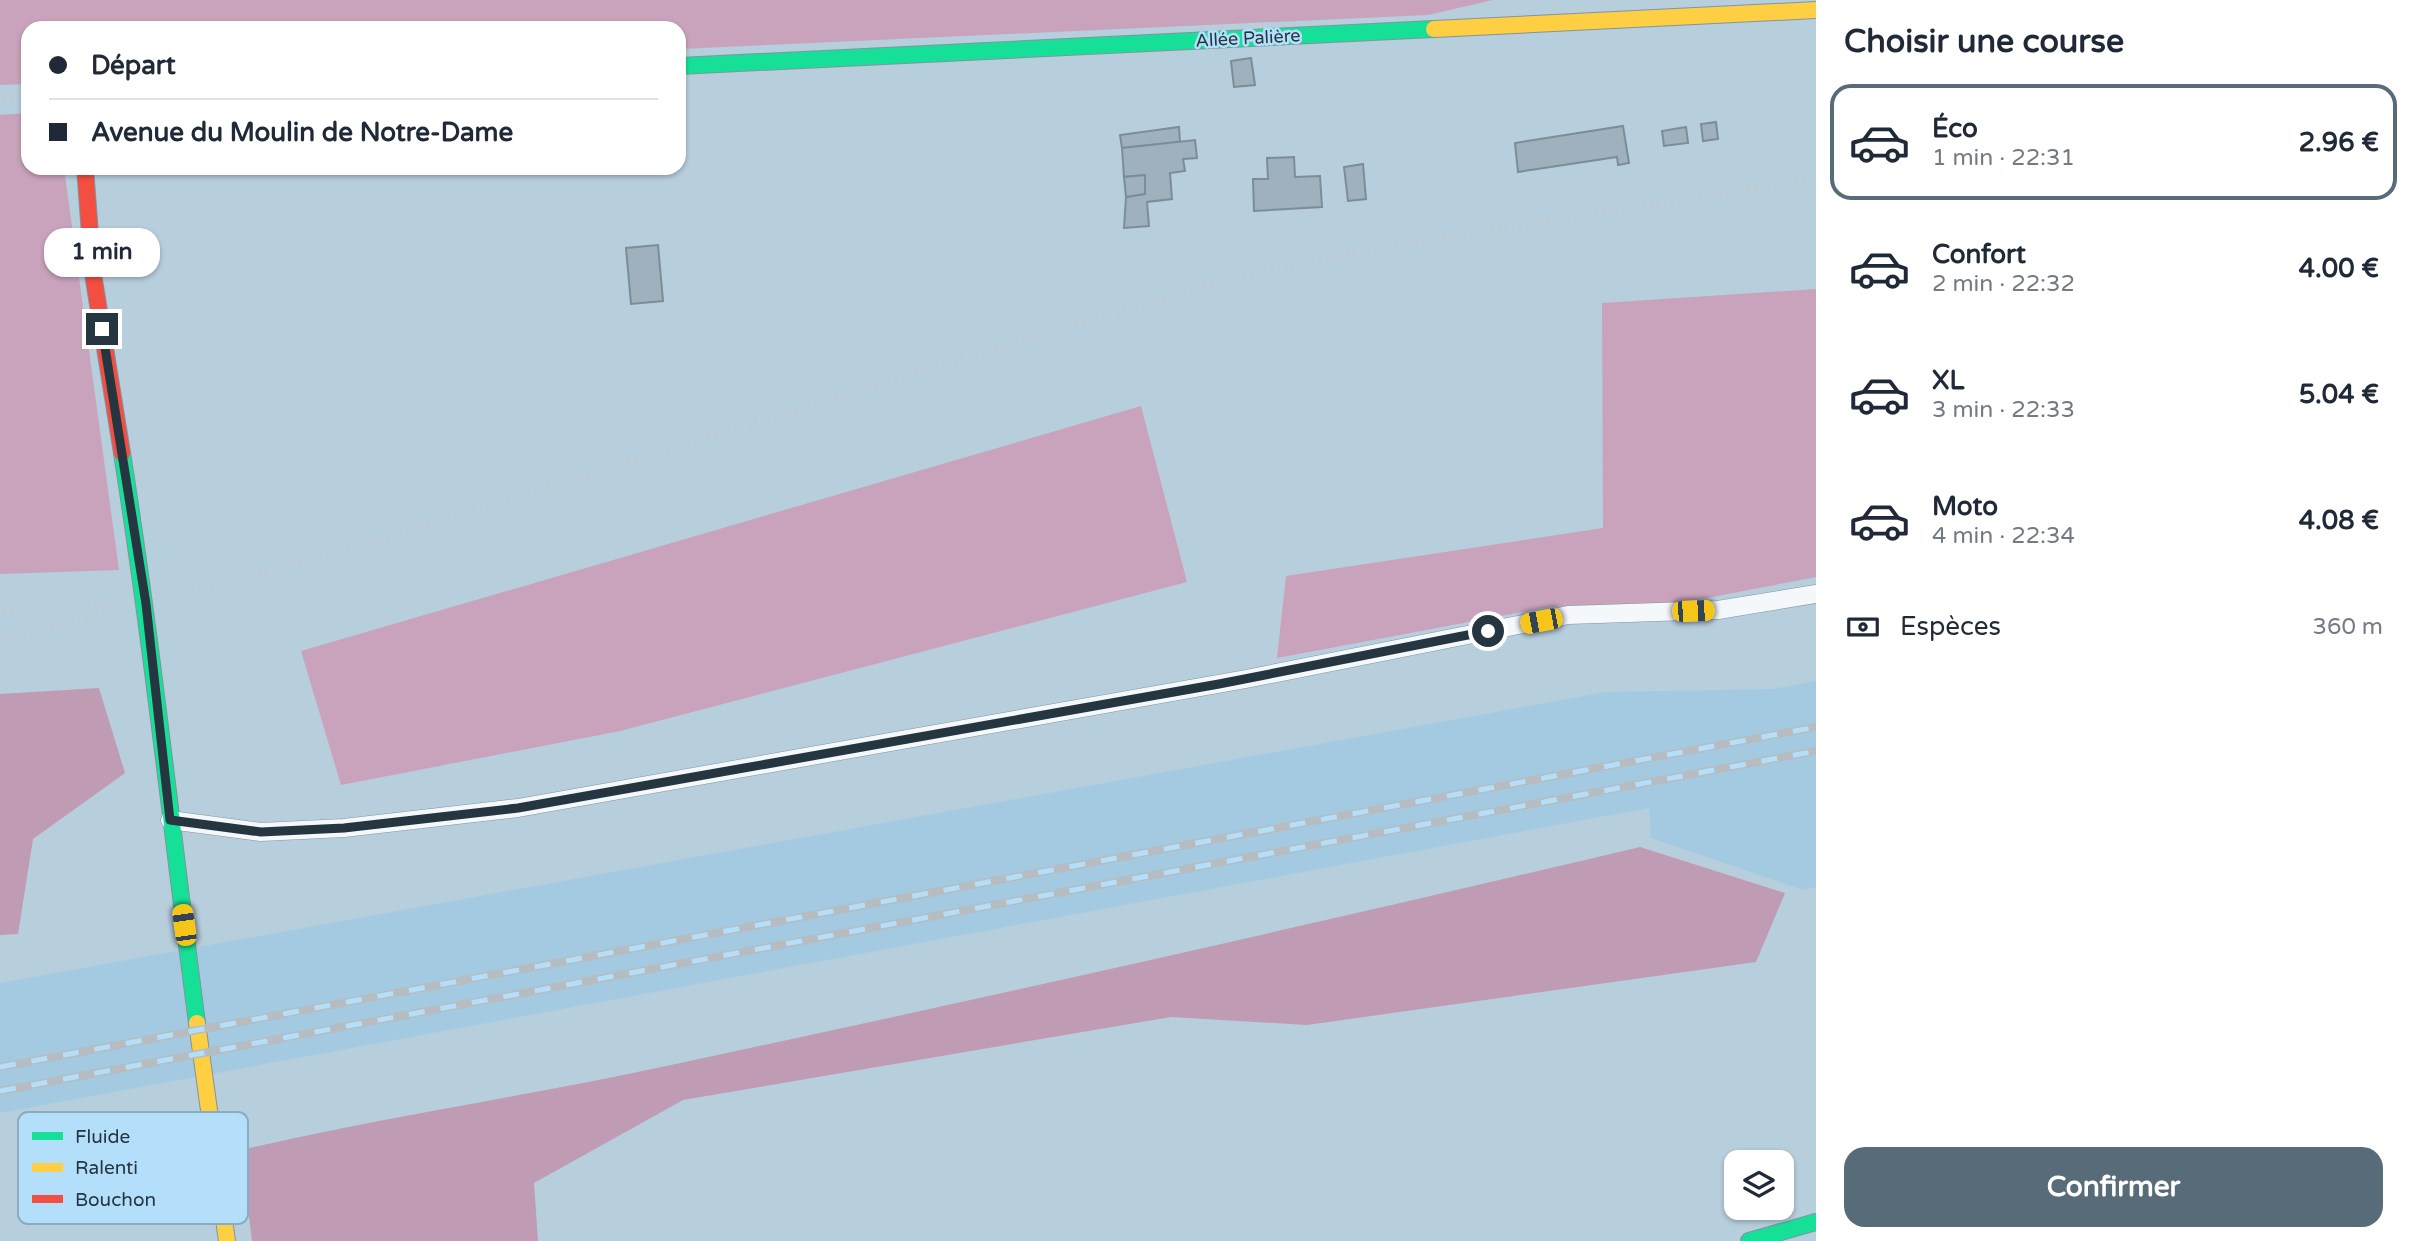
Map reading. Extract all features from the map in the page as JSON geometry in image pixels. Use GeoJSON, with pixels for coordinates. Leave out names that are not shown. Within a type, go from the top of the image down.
{"type":"FeatureCollection","features":[{"type":"Feature","properties":{"kind":"street","name":"Allée Palière"},"geometry":{"type":"LineString","coordinates":[[686,66],[1816,10]]}},
{"type":"Feature","properties":{"kind":"street"},"geometry":{"type":"LineString","coordinates":[[86,175],[93,274],[146,604],[170,820],[210,1112]]}},
{"type":"Feature","properties":{"kind":"street"},"geometry":{"type":"LineString","coordinates":[[1749,1241],[1816,1222]]}},
{"type":"Feature","properties":{"kind":"lane"},"geometry":{"type":"LineString","coordinates":[[170,820],[261,832],[344,828],[518,808],[1232,681],[1568,615],[1718,610],[1816,594]]}},
{"type":"Feature","properties":{"kind":"path"},"geometry":{"type":"LineString","coordinates":[[0,98],[21,96]]}},
{"type":"Feature","properties":{"kind":"path"},"geometry":{"type":"LineString","coordinates":[[0,610],[146,604],[340,552],[1060,328],[1261,271],[1419,242],[1816,179]]}},
{"type":"Feature","properties":{"kind":"path"},"geometry":{"type":"LineString","coordinates":[[0,641],[79,621],[108,606]]}},
{"type":"Feature","properties":{"kind":"shaded area"},"geometry":{"type":"Polygon","coordinates":[[[0,0],[1493,0],[1428,15],[686,49],[686,21],[21,21],[21,84],[0,85],[0,0]]]}},
{"type":"Feature","properties":{"kind":"shaded area"},"geometry":{"type":"Polygon","coordinates":[[[21,114],[21,175],[65,175],[119,570],[0,574],[0,115],[21,114]]]}},
{"type":"Feature","properties":{"kind":"shaded area"},"geometry":{"type":"Polygon","coordinates":[[[1816,289],[1816,577],[1686,602],[1549,607],[1277,658],[1286,576],[1603,528],[1602,303],[1816,289]]]}},
{"type":"Feature","properties":{"kind":"shaded area"},"geometry":{"type":"Polygon","coordinates":[[[1141,406],[1187,582],[620,731],[341,785],[301,651],[1141,406]]]}},
{"type":"Feature","properties":{"kind":"shaded area"},"geometry":{"type":"Polygon","coordinates":[[[1816,681],[1816,887],[1803,890],[1651,838],[1649,808],[0,1113],[0,983],[1606,692],[1772,689],[1816,681]]]}},
{"type":"Feature","properties":{"kind":"shaded area"},"geometry":{"type":"Polygon","coordinates":[[[99,688],[125,773],[33,839],[18,934],[0,935],[0,694],[99,688]]]}},
{"type":"Feature","properties":{"kind":"shaded area"},"geometry":{"type":"Polygon","coordinates":[[[1640,847],[1785,893],[1756,962],[1307,1025],[1171,1017],[683,1100],[534,1183],[538,1241],[252,1241],[248,1208],[248,1148],[792,1039],[1640,847]]]}},
{"type":"Feature","properties":{"kind":"building"},"geometry":{"type":"Polygon","coordinates":[[[1251,58],[1255,85],[1234,87],[1231,61],[1251,58]]]}},
{"type":"Feature","properties":{"kind":"building"},"geometry":{"type":"Polygon","coordinates":[[[1716,122],[1718,139],[1703,141],[1701,124],[1716,122]]]}},
{"type":"Feature","properties":{"kind":"building"},"geometry":{"type":"Polygon","coordinates":[[[1623,126],[1629,163],[1618,165],[1617,157],[1518,172],[1515,143],[1623,126]]]}},
{"type":"Feature","properties":{"kind":"building"},"geometry":{"type":"Polygon","coordinates":[[[1179,127],[1180,142],[1122,148],[1120,135],[1179,127]]]}},
{"type":"Feature","properties":{"kind":"building"},"geometry":{"type":"Polygon","coordinates":[[[1686,127],[1688,143],[1664,146],[1662,131],[1686,127]]]}},
{"type":"Feature","properties":{"kind":"building"},"geometry":{"type":"Polygon","coordinates":[[[1195,140],[1197,158],[1183,159],[1185,171],[1170,173],[1172,199],[1147,202],[1149,226],[1124,228],[1126,197],[1145,194],[1145,175],[1124,177],[1122,148],[1195,140]]]}},
{"type":"Feature","properties":{"kind":"building"},"geometry":{"type":"Polygon","coordinates":[[[1294,157],[1295,177],[1320,176],[1322,207],[1254,211],[1253,179],[1268,179],[1267,158],[1294,157]]]}},
{"type":"Feature","properties":{"kind":"building"},"geometry":{"type":"Polygon","coordinates":[[[1363,164],[1366,199],[1348,201],[1344,167],[1363,164]]]}},
{"type":"Feature","properties":{"kind":"building"},"geometry":{"type":"Polygon","coordinates":[[[1145,175],[1145,194],[1126,197],[1124,177],[1145,175]]]}},
{"type":"Feature","properties":{"kind":"building"},"geometry":{"type":"Polygon","coordinates":[[[658,245],[663,301],[631,304],[626,248],[658,245]]]}},
{"type":"Feature","properties":{"kind":"railway"},"geometry":{"type":"LineString","coordinates":[[0,1067],[1816,727]]}},
{"type":"Feature","properties":{"kind":"railway"},"geometry":{"type":"LineString","coordinates":[[0,1091],[1816,751]]}},
{"type":"Feature","properties":{"kind":"traffic: fast"},"geometry":{"type":"LineString","coordinates":[[686,66],[1434,29]]}},
{"type":"Feature","properties":{"kind":"traffic: fast"},"geometry":{"type":"LineString","coordinates":[[122,453],[197,1023]]}},
{"type":"Feature","properties":{"kind":"traffic: fast"},"geometry":{"type":"LineString","coordinates":[[1749,1241],[1816,1222]]}},
{"type":"Feature","properties":{"kind":"traffic: slow"},"geometry":{"type":"LineString","coordinates":[[1434,29],[1816,10]]}},
{"type":"Feature","properties":{"kind":"traffic: slow"},"geometry":{"type":"LineString","coordinates":[[197,1023],[209,1112]]}},
{"type":"Feature","properties":{"kind":"traffic: slow"},"geometry":{"type":"LineString","coordinates":[[225,1224],[227,1241]]}},
{"type":"Feature","properties":{"kind":"traffic: jam"},"geometry":{"type":"LineString","coordinates":[[86,175],[93,274],[122,453]]}},
{"type":"Feature","properties":{"kind":"route"},"geometry":{"type":"LineString","coordinates":[[102,329],[146,604],[170,820],[261,832],[344,828],[518,808],[1219,684],[1488,631]]}}]}
